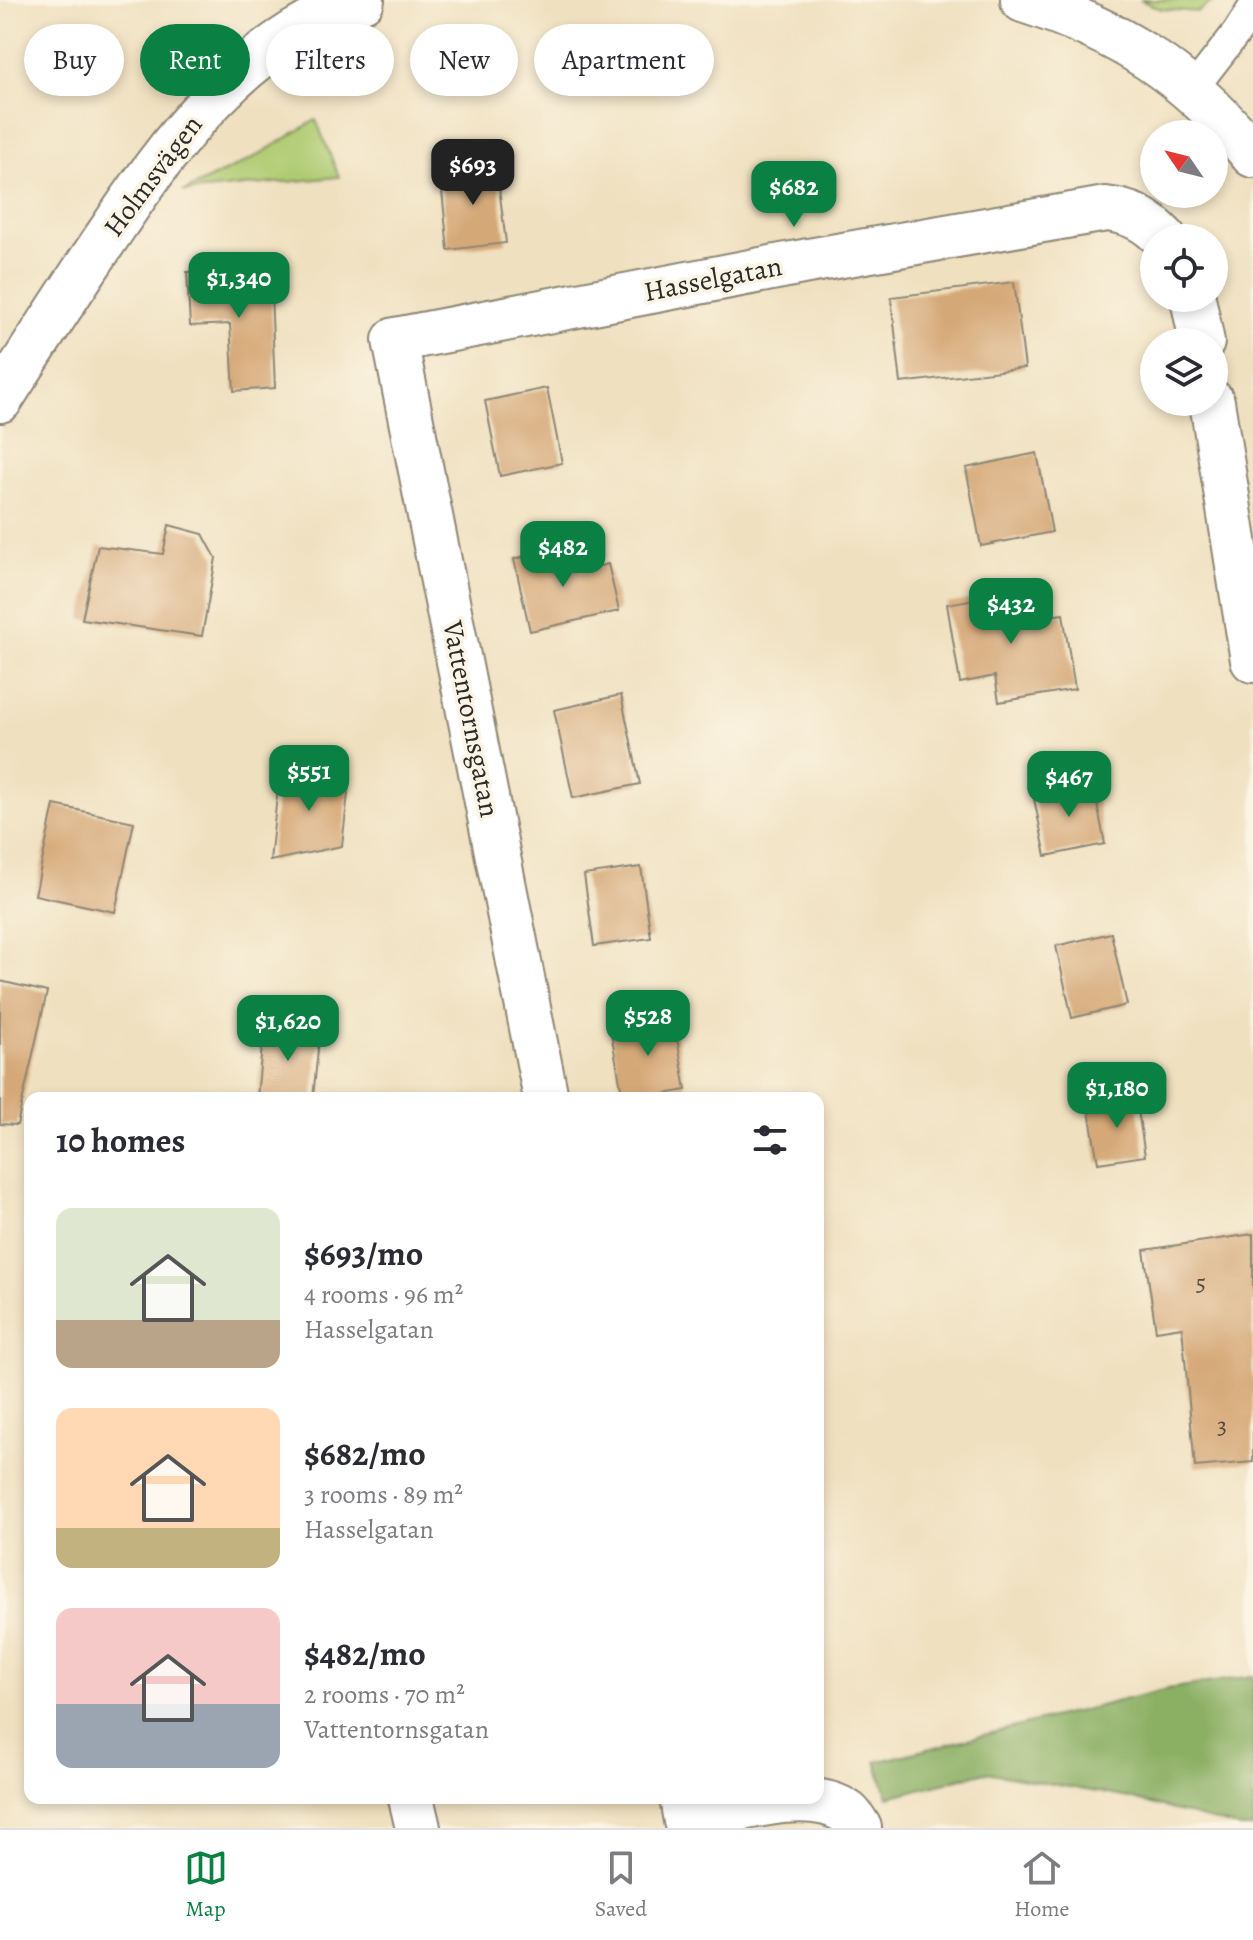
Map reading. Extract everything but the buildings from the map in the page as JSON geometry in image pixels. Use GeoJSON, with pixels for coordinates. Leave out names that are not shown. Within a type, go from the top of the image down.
{"type":"FeatureCollection","features":[{"type":"Feature","properties":{"kind":"street"},"geometry":{"type":"LineString","coordinates":[[1023,0],[1068,15],[1158,62],[1193,89],[1225,120],[1253,155]]}},
{"type":"Feature","properties":{"kind":"street","name":"Holmsvägen"},"geometry":{"type":"LineString","coordinates":[[0,400],[151,171],[194,116],[259,57],[298,30],[356,1]]}},
{"type":"Feature","properties":{"kind":"street","name":"Hasselgatan"},"geometry":{"type":"LineString","coordinates":[[395,340],[808,261],[1106,209],[1129,212],[1150,224]]}},
{"type":"Feature","properties":{"kind":"street","name":"Vattentornsgatan"},"geometry":{"type":"LineString","coordinates":[[395,340],[545,1092]]}},
{"type":"Feature","properties":{"kind":"street"},"geometry":{"type":"LineString","coordinates":[[1214,416],[1253,660]]}},
{"type":"Feature","properties":{"kind":"street"},"geometry":{"type":"LineString","coordinates":[[824,1802],[849,1813],[859,1828]]}},
{"type":"Feature","properties":{"kind":"street"},"geometry":{"type":"LineString","coordinates":[[412,1804],[418,1828]]}},
{"type":"Feature","properties":{"kind":"street"},"geometry":{"type":"LineString","coordinates":[[683,1804],[686,1821],[771,1804]]}},
{"type":"Feature","properties":{"kind":"lane"},"geometry":{"type":"LineString","coordinates":[[1193,89],[1253,7]]}},
{"type":"Feature","properties":{"kind":"green space"},"geometry":{"type":"Polygon","coordinates":[[[1140,0],[1215,0],[1198,12],[1161,9],[1140,0]]]}},
{"type":"Feature","properties":{"kind":"green space"},"geometry":{"type":"Polygon","coordinates":[[[316,120],[339,177],[183,192],[253,158],[316,120]]]}},
{"type":"Feature","properties":{"kind":"green space"},"geometry":{"type":"Polygon","coordinates":[[[1253,1676],[1253,1828],[1241,1828],[1129,1798],[986,1772],[888,1797],[876,1762],[1167,1689],[1253,1676]]]}}]}
